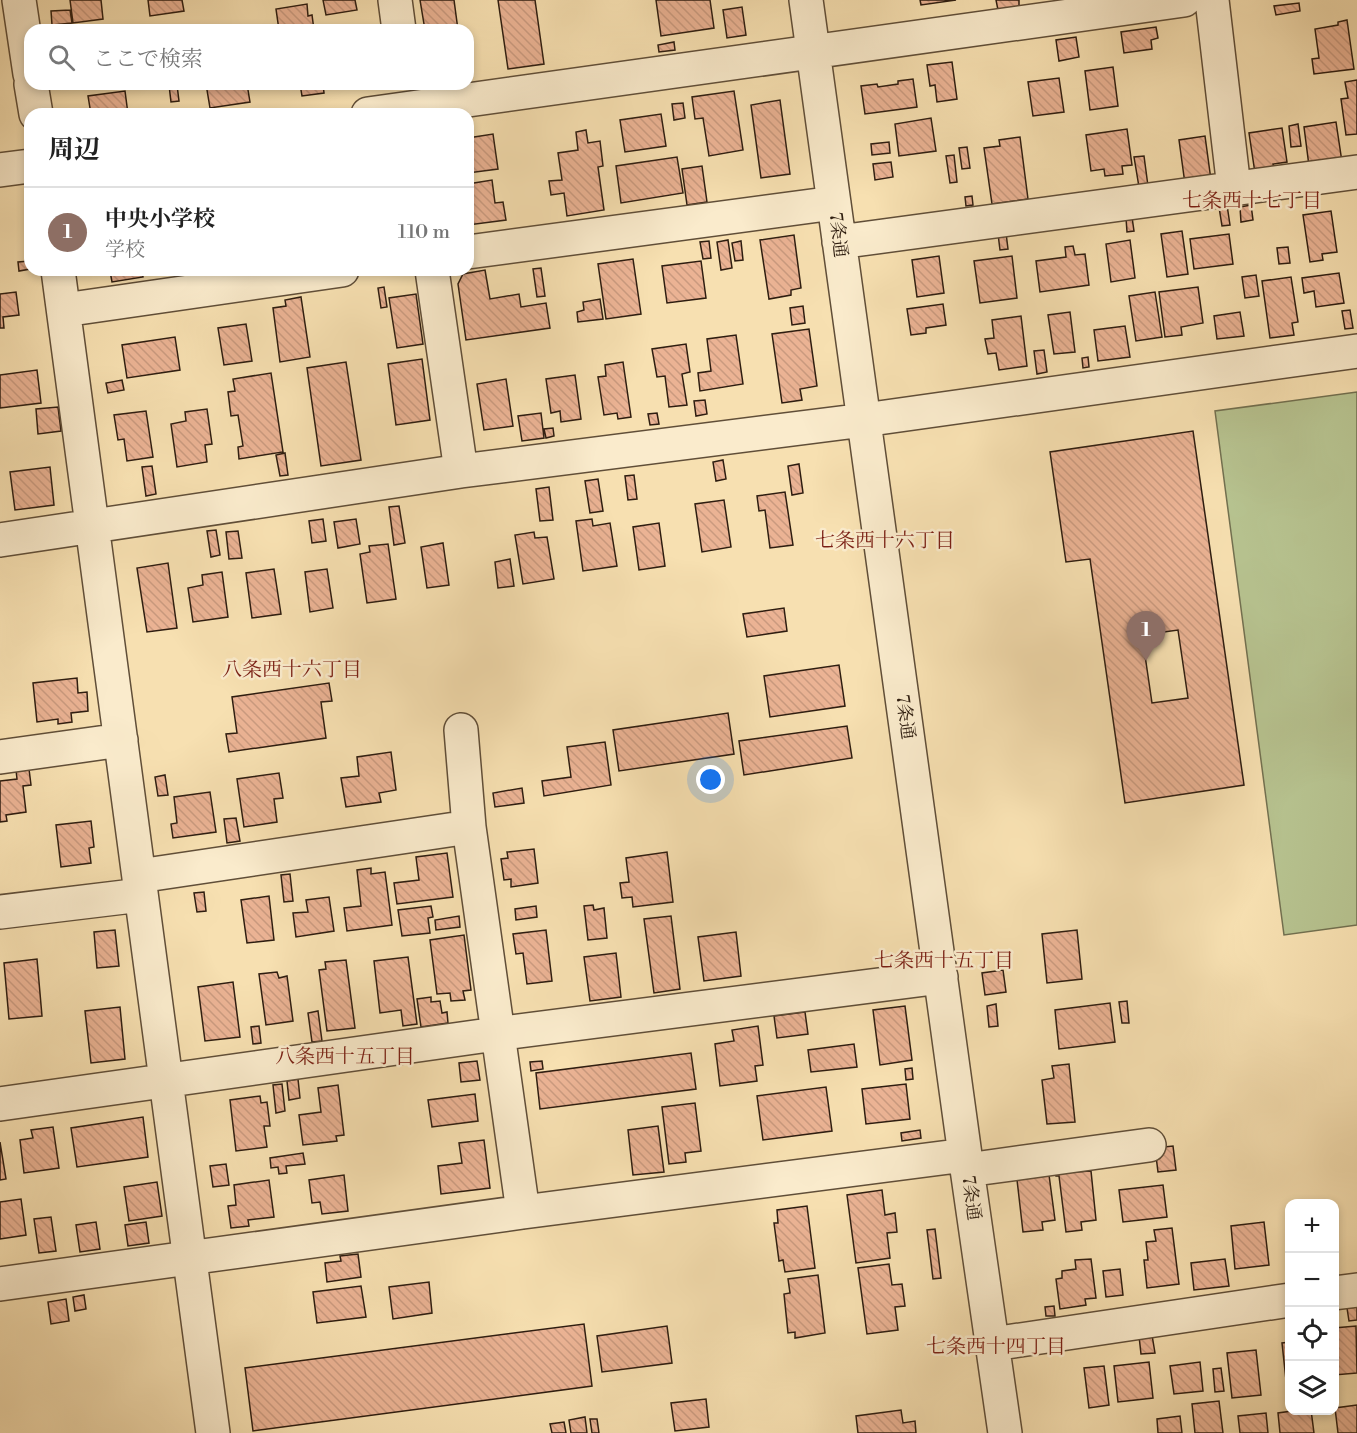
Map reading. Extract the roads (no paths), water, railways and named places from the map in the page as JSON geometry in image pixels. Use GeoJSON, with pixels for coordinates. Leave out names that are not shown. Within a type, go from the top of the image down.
{"type":"FeatureCollection","features":[{"type":"Feature","properties":{"kind":"street"},"geometry":{"type":"LineString","coordinates":[[19,0],[24,34]]}},
{"type":"Feature","properties":{"kind":"street"},"geometry":{"type":"LineString","coordinates":[[395,0],[398,24]]}},
{"type":"Feature","properties":{"kind":"street","name":"7条通"},"geometry":{"type":"LineString","coordinates":[[806,0],[1005,1433]]}},
{"type":"Feature","properties":{"kind":"street"},"geometry":{"type":"LineString","coordinates":[[388,108],[409,102],[813,52],[1184,0]]}},
{"type":"Feature","properties":{"kind":"street"},"geometry":{"type":"LineString","coordinates":[[1212,0],[1234,188]]}},
{"type":"Feature","properties":{"kind":"street"},"geometry":{"type":"LineString","coordinates":[[33,90],[35,108]]}},
{"type":"Feature","properties":{"kind":"street"},"geometry":{"type":"LineString","coordinates":[[0,170],[24,167]]}},
{"type":"Feature","properties":{"kind":"street"},"geometry":{"type":"LineString","coordinates":[[839,242],[1357,172]]}},
{"type":"Feature","properties":{"kind":"street"},"geometry":{"type":"LineString","coordinates":[[474,251],[834,203]]}},
{"type":"Feature","properties":{"kind":"street"},"geometry":{"type":"LineString","coordinates":[[59,276],[213,1433]]}},
{"type":"Feature","properties":{"kind":"street"},"geometry":{"type":"LineString","coordinates":[[64,310],[300,276]]}},
{"type":"Feature","properties":{"kind":"street"},"geometry":{"type":"LineString","coordinates":[[433,276],[461,471]]}},
{"type":"Feature","properties":{"kind":"street"},"geometry":{"type":"LineString","coordinates":[[0,540],[461,471],[864,420],[1357,351]]}},
{"type":"Feature","properties":{"kind":"street"},"geometry":{"type":"LineString","coordinates":[[461,730],[469,827],[496,1034],[523,1212]]}},
{"type":"Feature","properties":{"kind":"street"},"geometry":{"type":"LineString","coordinates":[[0,756],[121,740]]}},
{"type":"Feature","properties":{"kind":"street"},"geometry":{"type":"LineString","coordinates":[[0,912],[469,827]]}},
{"type":"Feature","properties":{"kind":"street"},"geometry":{"type":"LineString","coordinates":[[0,1104],[496,1034],[941,977]]}},
{"type":"Feature","properties":{"kind":"street"},"geometry":{"type":"LineString","coordinates":[[0,1284],[523,1212],[1149,1145]]}},
{"type":"Feature","properties":{"kind":"street"},"geometry":{"type":"LineString","coordinates":[[1339,1292],[1357,1290]]}},
{"type":"Feature","properties":{"kind":"street"},"geometry":{"type":"LineString","coordinates":[[993,1344],[1285,1301]]}},
{"type":"Feature","properties":{"kind":"place","name":"中央小学校"},"geometry":{"type":"Point","coordinates":[1146,661]}},
{"type":"Feature","properties":{"kind":"district","name":"七条西十七丁目"},"geometry":{"type":"Point","coordinates":[1252,201]}},
{"type":"Feature","properties":{"kind":"district","name":"七条西十六丁目"},"geometry":{"type":"Point","coordinates":[885,541]}},
{"type":"Feature","properties":{"kind":"district","name":"八条西十六丁目"},"geometry":{"type":"Point","coordinates":[292,670]}},
{"type":"Feature","properties":{"kind":"district","name":"七条西十五丁目"},"geometry":{"type":"Point","coordinates":[944,961]}},
{"type":"Feature","properties":{"kind":"district","name":"八条西十五丁目"},"geometry":{"type":"Point","coordinates":[345,1057]}},
{"type":"Feature","properties":{"kind":"district","name":"七条西十四丁目"},"geometry":{"type":"Point","coordinates":[996,1347]}}]}
